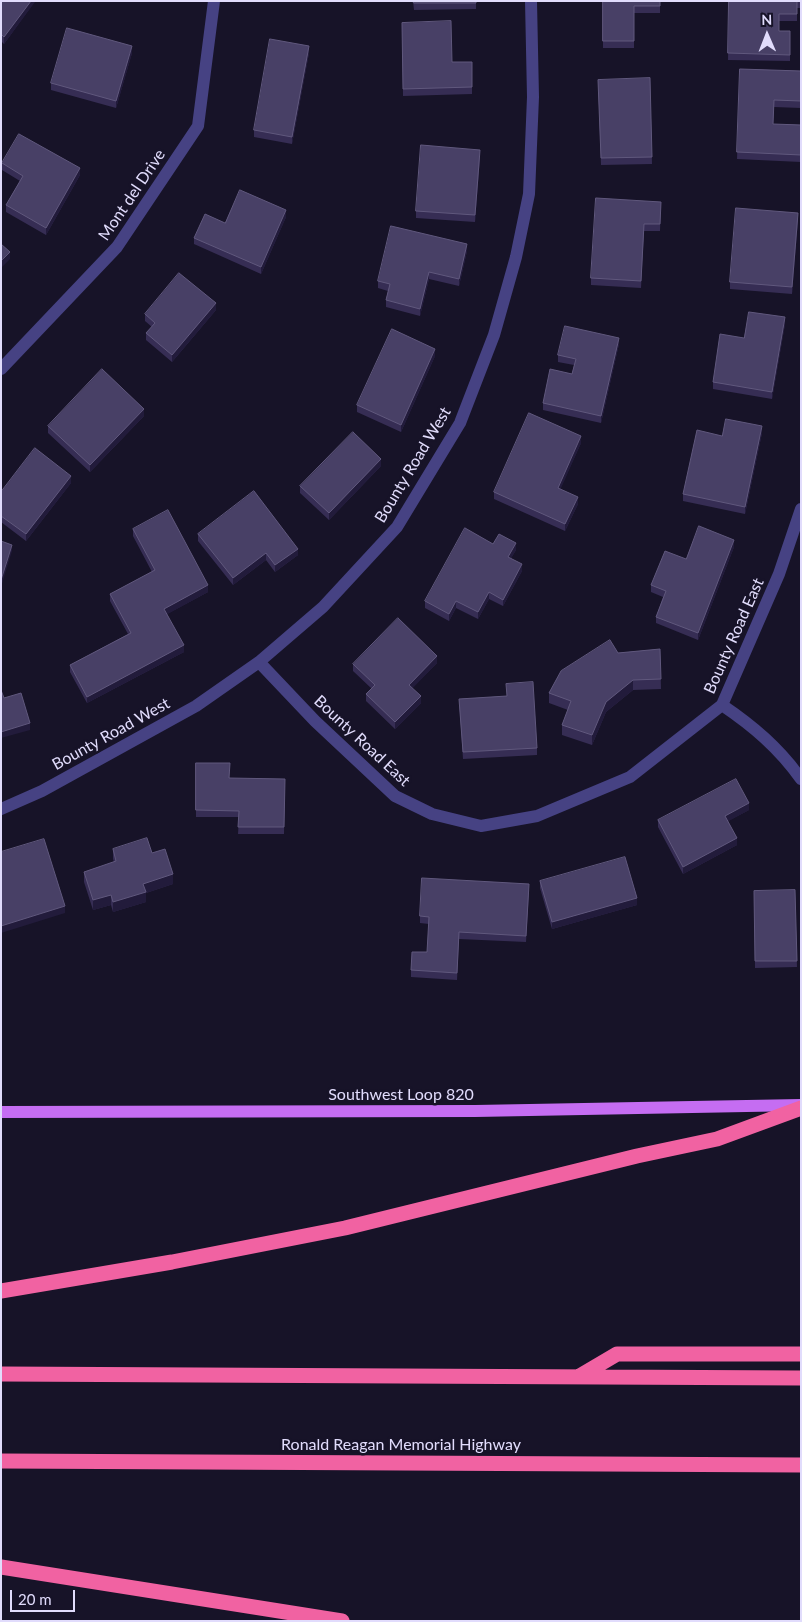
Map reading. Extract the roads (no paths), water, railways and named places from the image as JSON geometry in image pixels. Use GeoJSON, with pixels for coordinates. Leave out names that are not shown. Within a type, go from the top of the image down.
{"type":"FeatureCollection","features":[{"type":"Feature","properties":{"kind":"highway"},"geometry":{"type":"LineString","coordinates":[[1,1291],[172,1262],[345,1228],[637,1156],[717,1139],[801,1106]]}},
{"type":"Feature","properties":{"kind":"highway"},"geometry":{"type":"LineString","coordinates":[[578,1377],[617,1354],[801,1354]]}},
{"type":"Feature","properties":{"kind":"highway"},"geometry":{"type":"LineString","coordinates":[[1,1374],[801,1378]]}},
{"type":"Feature","properties":{"kind":"highway","name":"Ronald Reagan Memorial Highway"},"geometry":{"type":"LineString","coordinates":[[1,1461],[801,1465]]}},
{"type":"Feature","properties":{"kind":"highway"},"geometry":{"type":"LineString","coordinates":[[1,1567],[342,1621]]}},
{"type":"Feature","properties":{"kind":"main road","name":"Southwest Loop 820"},"geometry":{"type":"LineString","coordinates":[[1,1112],[494,1111],[801,1106]]}},
{"type":"Feature","properties":{"kind":"street","name":"Mont del Drive"},"geometry":{"type":"LineString","coordinates":[[1,369],[117,247],[198,126],[214,1]]}},
{"type":"Feature","properties":{"kind":"street","name":"Bounty Road West"},"geometry":{"type":"LineString","coordinates":[[1,809],[42,791],[196,706],[259,662],[322,607],[397,528],[460,423],[494,335],[516,257],[529,194],[533,97],[531,1]]}},
{"type":"Feature","properties":{"kind":"street","name":"Bounty Road East"},"geometry":{"type":"LineString","coordinates":[[259,662],[315,721],[395,796],[432,814],[482,826],[538,816],[630,776],[722,705],[780,574],[801,509]]}},
{"type":"Feature","properties":{"kind":"street"},"geometry":{"type":"LineString","coordinates":[[722,705],[756,728],[786,758],[801,779]]}}]}
